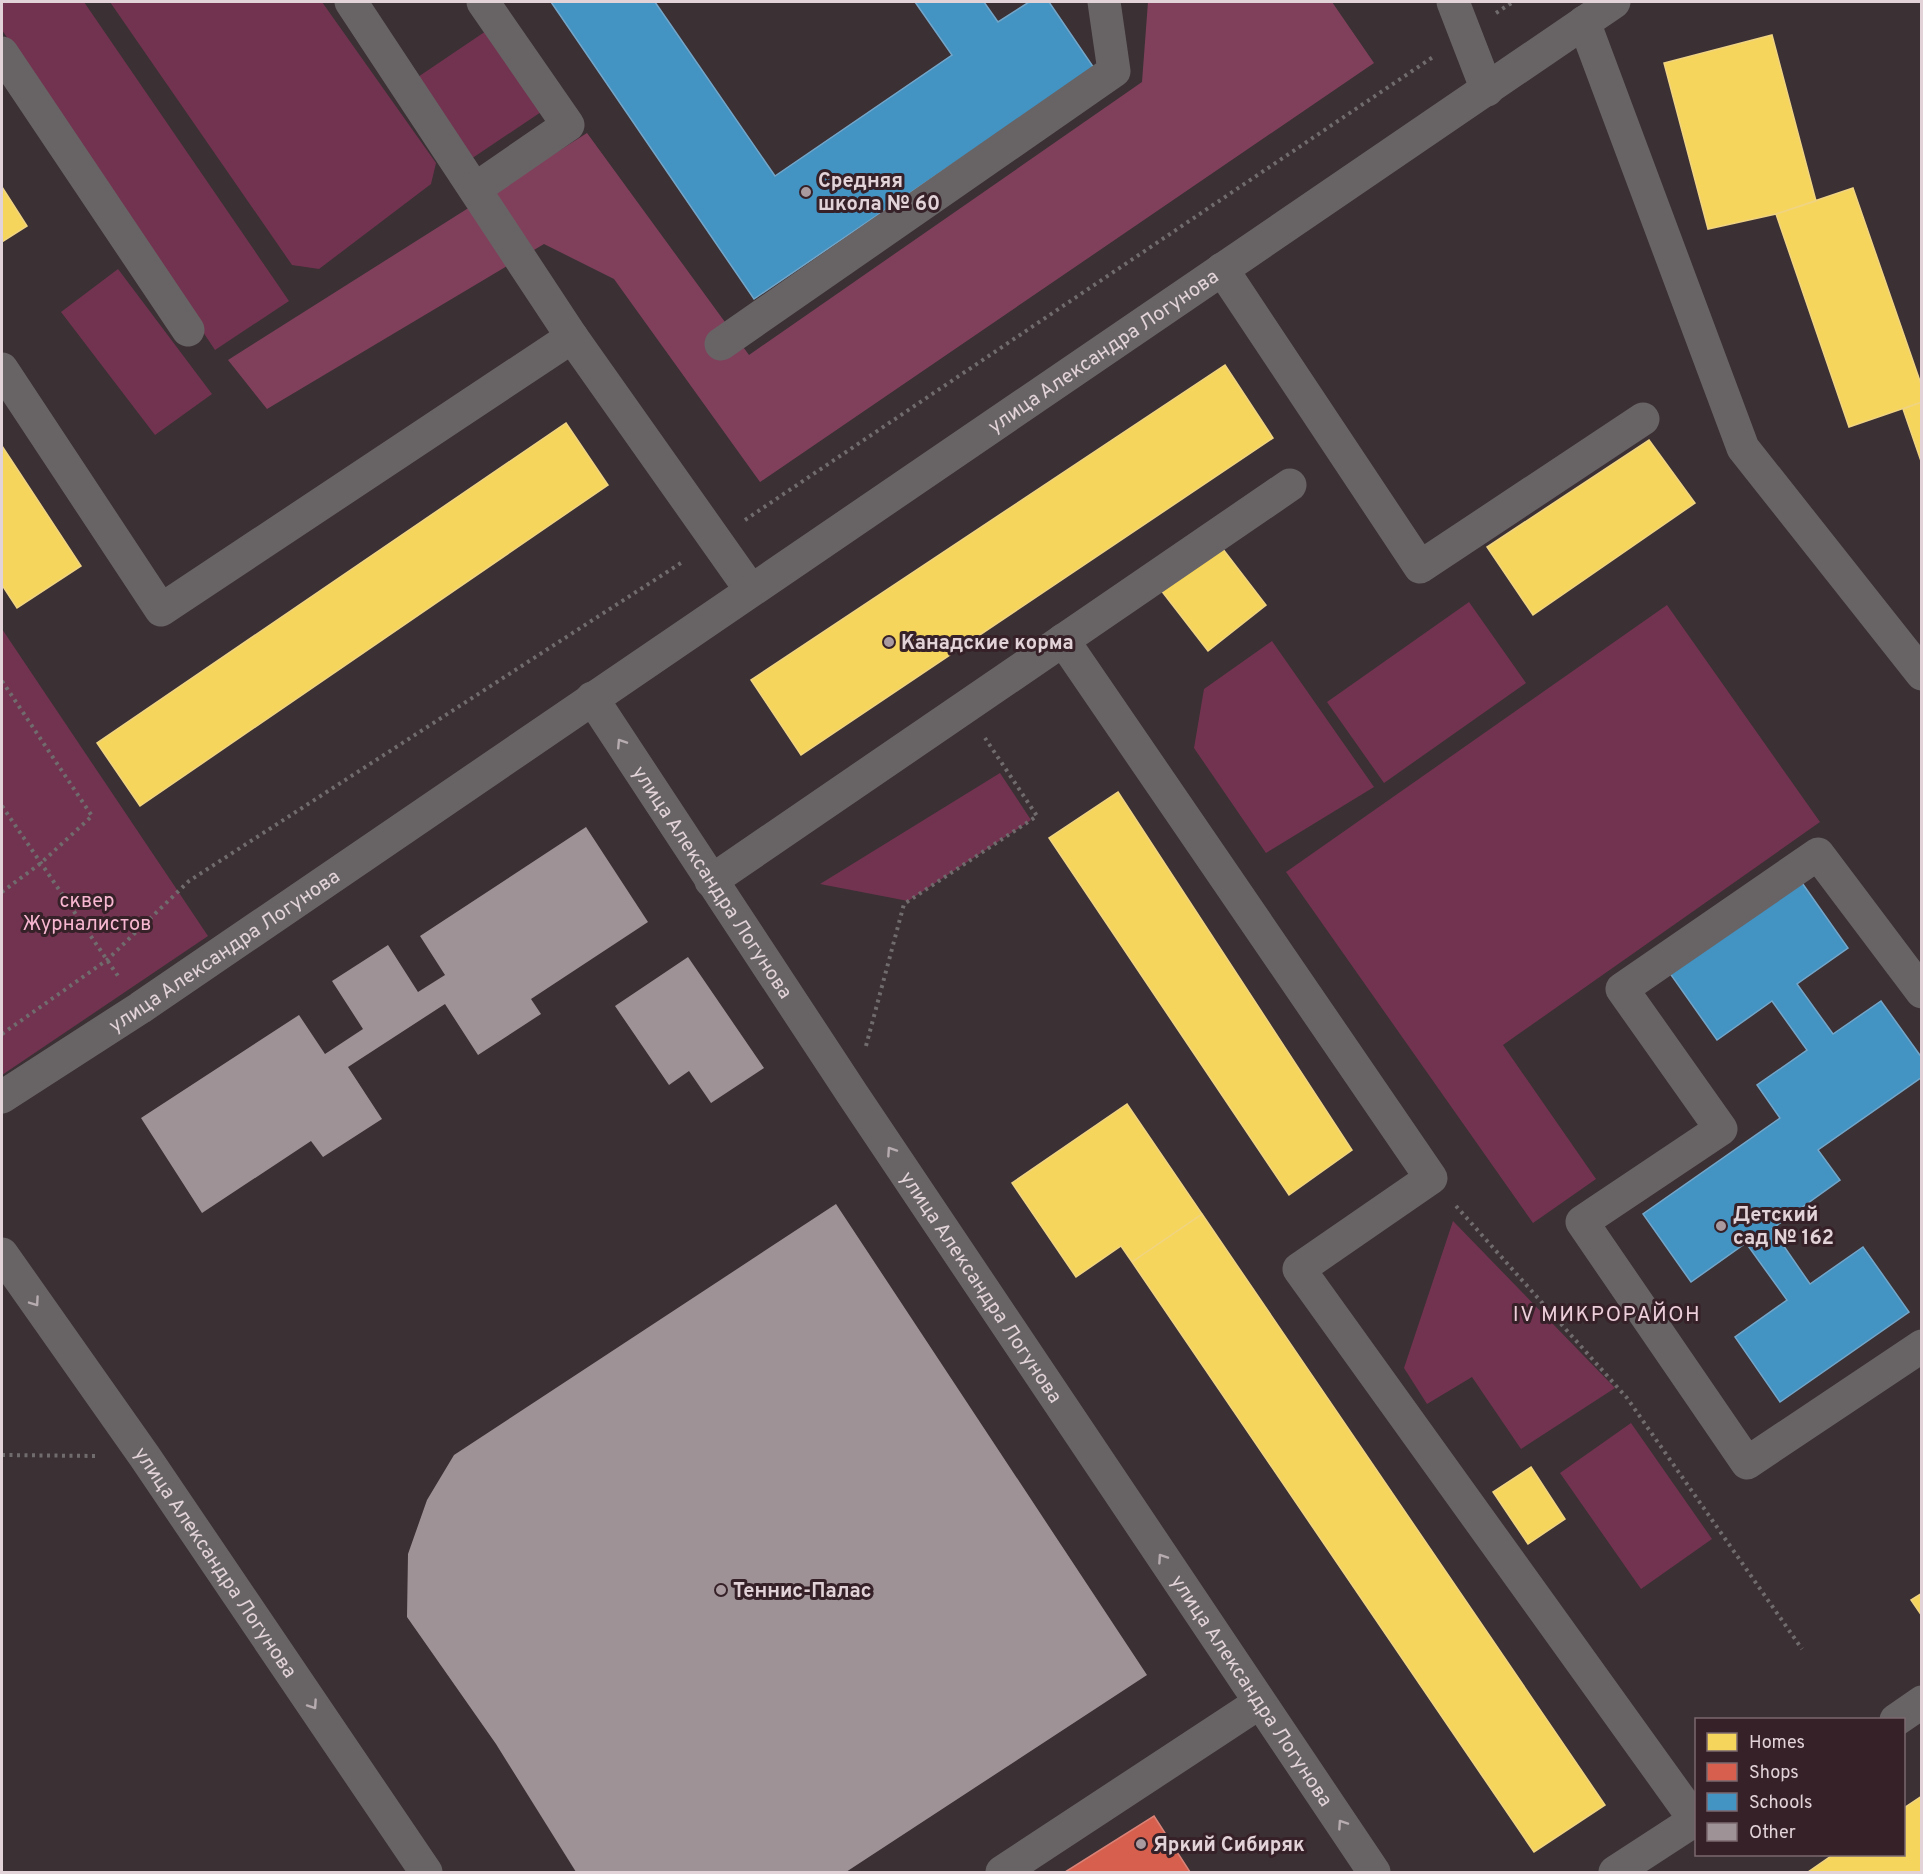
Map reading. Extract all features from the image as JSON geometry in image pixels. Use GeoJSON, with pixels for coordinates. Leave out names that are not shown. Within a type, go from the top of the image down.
{"type":"FeatureCollection","features":[{"type":"Feature","properties":{"kind":"street"},"geometry":{"type":"LineString","coordinates":[[351,2],[572,337],[750,589]]}},
{"type":"Feature","properties":{"kind":"street"},"geometry":{"type":"LineString","coordinates":[[475,189],[568,126],[483,2]]}},
{"type":"Feature","properties":{"kind":"street"},"geometry":{"type":"LineString","coordinates":[[721,345],[1114,71],[1104,2]]}},
{"type":"Feature","properties":{"kind":"street"},"geometry":{"type":"LineString","coordinates":[[1453,2],[1487,90]]}},
{"type":"Feature","properties":{"kind":"street","name":"улица Александра Логунова"},"geometry":{"type":"LineString","coordinates":[[2,1097],[140,1008],[750,589],[1614,2]]}},
{"type":"Feature","properties":{"kind":"street"},"geometry":{"type":"LineString","coordinates":[[1584,22],[1743,448],[1922,674]]}},
{"type":"Feature","properties":{"kind":"street"},"geometry":{"type":"LineString","coordinates":[[2,53],[188,330]]}},
{"type":"Feature","properties":{"kind":"street"},"geometry":{"type":"LineString","coordinates":[[1222,269],[1420,567],[1643,419]]}},
{"type":"Feature","properties":{"kind":"street"},"geometry":{"type":"LineString","coordinates":[[2,369],[161,610],[572,337]]}},
{"type":"Feature","properties":{"kind":"street"},"geometry":{"type":"LineString","coordinates":[[711,881],[1290,485]]}},
{"type":"Feature","properties":{"kind":"street"},"geometry":{"type":"LineString","coordinates":[[1063,640],[1431,1178],[1299,1269],[1695,1819]]}},
{"type":"Feature","properties":{"kind":"street","name":"улица Александра Логунова"},"geometry":{"type":"LineString","coordinates":[[592,698],[853,1095],[1374,1872]]}},
{"type":"Feature","properties":{"kind":"street"},"geometry":{"type":"LineString","coordinates":[[1922,992],[1818,854],[1622,989],[1721,1130],[1582,1222],[1747,1463],[1922,1346]]}},
{"type":"Feature","properties":{"kind":"street","name":"улица Александра Логунова"},"geometry":{"type":"LineString","coordinates":[[2,1254],[145,1456],[426,1872]]}},
{"type":"Feature","properties":{"kind":"street"},"geometry":{"type":"LineString","coordinates":[[1898,1718],[1922,1702]]}},
{"type":"Feature","properties":{"kind":"street"},"geometry":{"type":"LineString","coordinates":[[1002,1872],[1259,1703]]}},
{"type":"Feature","properties":{"kind":"street"},"geometry":{"type":"LineString","coordinates":[[1615,1872],[1695,1821]]}},
{"type":"Feature","properties":{"kind":"path"},"geometry":{"type":"LineString","coordinates":[[2,1034],[107,960],[189,881],[716,540],[1513,2]]}},
{"type":"Feature","properties":{"kind":"path"},"geometry":{"type":"LineString","coordinates":[[2,681],[92,816],[40,863],[2,892]]}},
{"type":"Feature","properties":{"kind":"path"},"geometry":{"type":"LineString","coordinates":[[853,1095],[904,904],[1037,816],[964,708]]}},
{"type":"Feature","properties":{"kind":"path"},"geometry":{"type":"LineString","coordinates":[[2,806],[140,1008]]}},
{"type":"Feature","properties":{"kind":"path"},"geometry":{"type":"LineString","coordinates":[[1431,1178],[1627,1398],[1802,1649]]}},
{"type":"Feature","properties":{"kind":"path"},"geometry":{"type":"LineString","coordinates":[[2,1455],[145,1456]]}},
{"type":"Feature","properties":{"kind":"green space"},"geometry":{"type":"Polygon","coordinates":[[[2,2],[84,2],[289,301],[215,350],[2,30],[2,2]]]}},
{"type":"Feature","properties":{"kind":"green space"},"geometry":{"type":"Polygon","coordinates":[[[110,2],[322,2],[436,163],[431,184],[319,269],[292,265],[110,2]]]}},
{"type":"Feature","properties":{"kind":"green space"},"geometry":{"type":"Polygon","coordinates":[[[486,31],[547,108],[468,161],[415,79],[486,31]]]}},
{"type":"Feature","properties":{"kind":"green space"},"geometry":{"type":"Polygon","coordinates":[[[118,269],[212,394],[155,435],[61,312],[118,269]]]}},
{"type":"Feature","properties":{"kind":"green space"},"geometry":{"type":"Polygon","coordinates":[[[1469,602],[1526,683],[1384,783],[1327,702],[1469,602]]]}},
{"type":"Feature","properties":{"kind":"green space"},"geometry":{"type":"Polygon","coordinates":[[[1667,605],[1820,822],[1503,1045],[1596,1179],[1533,1223],[1286,872],[1667,605]]]}},
{"type":"Feature","properties":{"kind":"green space","name":"сквер Журналистов"},"geometry":{"type":"Polygon","coordinates":[[[2,629],[208,936],[2,1075],[2,629]]]}},
{"type":"Feature","properties":{"kind":"green space"},"geometry":{"type":"Polygon","coordinates":[[[1272,641],[1374,787],[1266,853],[1194,748],[1204,689],[1272,641]]]}},
{"type":"Feature","properties":{"kind":"green space"},"geometry":{"type":"Polygon","coordinates":[[[1000,773],[1031,820],[908,901],[820,884],[1000,773]]]}},
{"type":"Feature","properties":{"kind":"green space"},"geometry":{"type":"Polygon","coordinates":[[[1453,1221],[1615,1388],[1521,1449],[1472,1377],[1427,1404],[1404,1368],[1453,1221]]]}},
{"type":"Feature","properties":{"kind":"green space"},"geometry":{"type":"Polygon","coordinates":[[[1631,1423],[1712,1539],[1641,1589],[1560,1473],[1631,1423]]]}},
{"type":"Feature","properties":{"kind":"shaded area"},"geometry":{"type":"Polygon","coordinates":[[[1148,2],[1332,2],[1374,63],[760,482],[614,279],[544,244],[267,409],[228,360],[587,133],[749,355],[1142,82],[1148,2]]]}},
{"type":"Feature","properties":{"kind":"building: Homes"},"geometry":{"type":"Polygon","coordinates":[[[1772,35],[1816,201],[1776,214],[1708,229],[1664,63],[1772,35]]]}},
{"type":"Feature","properties":{"kind":"building: Homes"},"geometry":{"type":"Polygon","coordinates":[[[2,187],[27,226],[2,242],[2,187]]]}},
{"type":"Feature","properties":{"kind":"building: Homes"},"geometry":{"type":"Polygon","coordinates":[[[1853,188],[1922,387],[1922,402],[1849,427],[1776,214],[1853,188]]]}},
{"type":"Feature","properties":{"kind":"building: Homes"},"geometry":{"type":"Polygon","coordinates":[[[1225,365],[1273,438],[801,755],[751,680],[1225,365]]]}},
{"type":"Feature","properties":{"kind":"building: Homes"},"geometry":{"type":"Polygon","coordinates":[[[1922,402],[1922,464],[1903,409],[1922,402]]]}},
{"type":"Feature","properties":{"kind":"building: Homes"},"geometry":{"type":"Polygon","coordinates":[[[566,423],[608,485],[140,806],[97,743],[566,423]]]}},
{"type":"Feature","properties":{"kind":"building: Homes"},"geometry":{"type":"Polygon","coordinates":[[[1649,440],[1695,503],[1533,615],[1487,547],[1649,440]]]}},
{"type":"Feature","properties":{"kind":"building: Homes"},"geometry":{"type":"Polygon","coordinates":[[[2,446],[81,566],[17,608],[2,585],[2,446]]]}},
{"type":"Feature","properties":{"kind":"building: Homes"},"geometry":{"type":"Polygon","coordinates":[[[1219,544],[1266,605],[1208,651],[1160,589],[1219,544]]]}},
{"type":"Feature","properties":{"kind":"building: Homes"},"geometry":{"type":"Polygon","coordinates":[[[1118,792],[1352,1150],[1289,1195],[1049,838],[1118,792]]]}},
{"type":"Feature","properties":{"kind":"building: Homes"},"geometry":{"type":"Polygon","coordinates":[[[1127,1104],[1202,1214],[1132,1262],[1121,1246],[1076,1277],[1012,1183],[1127,1104]]]}},
{"type":"Feature","properties":{"kind":"building: Homes"},"geometry":{"type":"Polygon","coordinates":[[[1202,1214],[1605,1805],[1534,1852],[1132,1262],[1202,1214]]]}},
{"type":"Feature","properties":{"kind":"building: Homes"},"geometry":{"type":"Polygon","coordinates":[[[1531,1467],[1565,1519],[1528,1544],[1493,1492],[1531,1467]]]}},
{"type":"Feature","properties":{"kind":"building: Homes"},"geometry":{"type":"Polygon","coordinates":[[[1922,1593],[1922,1616],[1911,1600],[1922,1593]]]}},
{"type":"Feature","properties":{"kind":"building: Homes"},"geometry":{"type":"Polygon","coordinates":[[[1922,1796],[1922,1872],[1808,1872],[1831,1856],[1905,1856],[1905,1807],[1922,1796]]]}},
{"type":"Feature","properties":{"kind":"building: Shops","name":"Яркий Сибиряк"},"geometry":{"type":"Polygon","coordinates":[[[1154,1816],[1190,1872],[1065,1872],[1154,1816]]]}},
{"type":"Feature","properties":{"kind":"building: Schools"},"geometry":{"type":"Polygon","coordinates":[[[551,2],[655,2],[775,176],[952,55],[915,2],[984,2],[998,22],[1029,2],[1049,2],[1094,68],[754,299],[551,2]]]}},
{"type":"Feature","properties":{"kind":"building: Schools"},"geometry":{"type":"Polygon","coordinates":[[[1800,880],[1848,948],[1797,984],[1833,1034],[1881,1001],[1922,1058],[1922,1077],[1818,1150],[1840,1180],[1772,1229],[1810,1284],[1863,1247],[1909,1312],[1780,1402],[1735,1337],[1787,1300],[1746,1243],[1691,1282],[1643,1214],[1780,1118],[1757,1085],[1807,1050],[1772,1001],[1717,1040],[1669,972],[1800,880]]]}},
{"type":"Feature","properties":{"kind":"building: Other"},"geometry":{"type":"Polygon","coordinates":[[[586,827],[648,922],[531,999],[541,1014],[478,1055],[445,1004],[348,1067],[382,1119],[323,1157],[311,1141],[202,1213],[141,1118],[299,1015],[325,1054],[363,1029],[332,981],[388,945],[418,992],[445,975],[420,936],[586,827]]]}},
{"type":"Feature","properties":{"kind":"building: Other"},"geometry":{"type":"Polygon","coordinates":[[[688,957],[764,1068],[711,1103],[689,1071],[669,1085],[615,1006],[688,957]]]}},
{"type":"Feature","properties":{"kind":"building: Other","name":"Теннис-Палас"},"geometry":{"type":"Polygon","coordinates":[[[836,1204],[1147,1675],[846,1872],[576,1872],[496,1744],[407,1617],[408,1554],[427,1500],[454,1455],[836,1204]]]}},
{"type":"Feature","properties":{"kind":"place","name":"Средняя школа № 60"},"geometry":{"type":"Point","coordinates":[806,192]}},
{"type":"Feature","properties":{"kind":"place","name":"Канадские корма"},"geometry":{"type":"Point","coordinates":[889,642]}},
{"type":"Feature","properties":{"kind":"place","name":"Детский сад № 162"},"geometry":{"type":"Point","coordinates":[1721,1226]}},
{"type":"Feature","properties":{"kind":"place","name":"Теннис-Палас"},"geometry":{"type":"Point","coordinates":[721,1590]}},
{"type":"Feature","properties":{"kind":"place","name":"Яркий Сибиряк"},"geometry":{"type":"Point","coordinates":[1141,1844]}},
{"type":"Feature","properties":{"kind":"district","name":"IV МИКРОРАЙОН"},"geometry":{"type":"Point","coordinates":[1607,1314]}}]}
